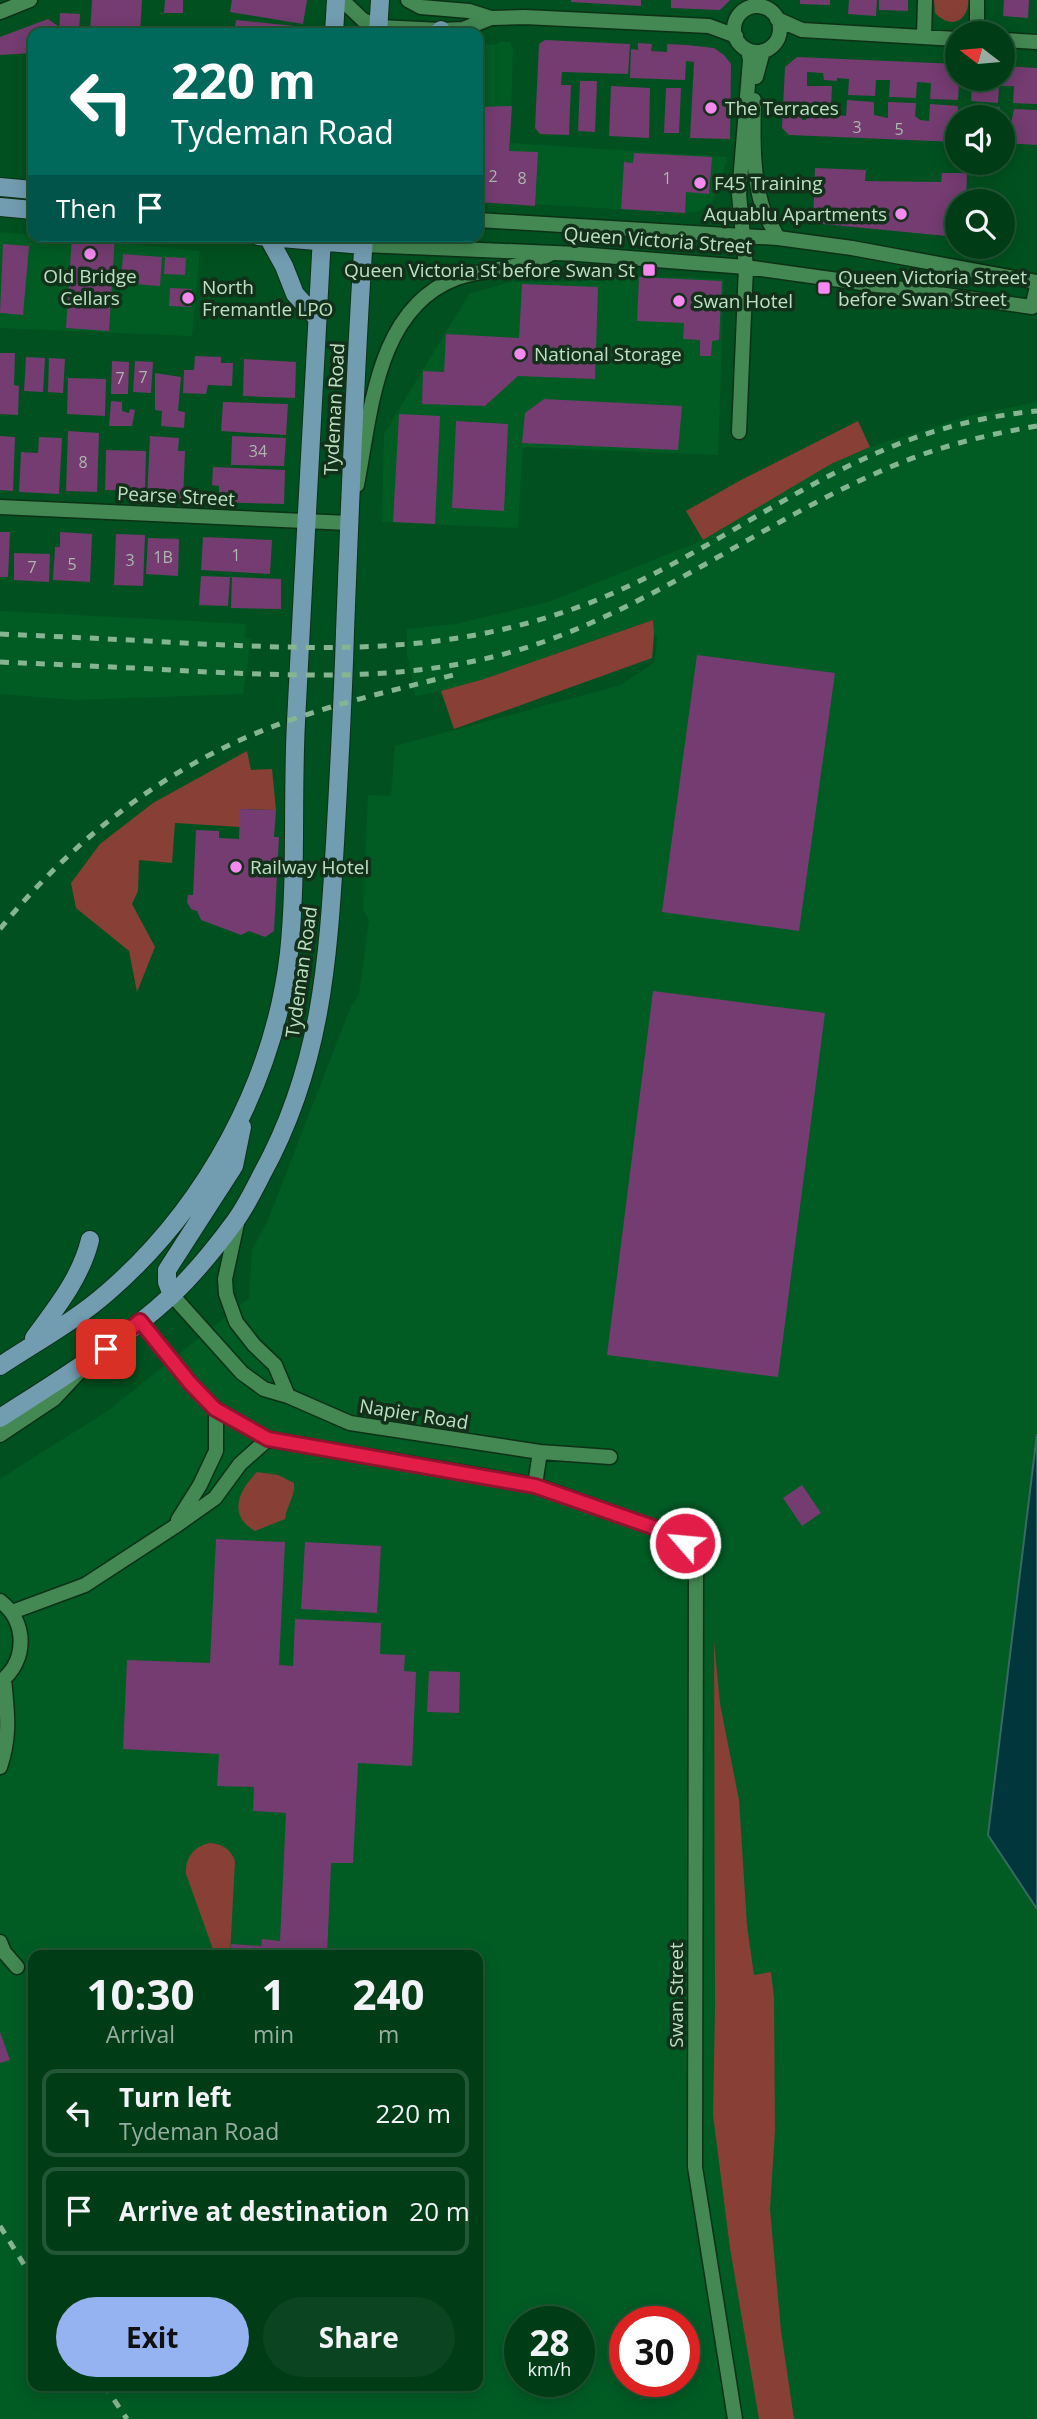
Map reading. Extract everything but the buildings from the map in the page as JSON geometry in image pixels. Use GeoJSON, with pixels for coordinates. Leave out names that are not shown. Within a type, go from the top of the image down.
{"type":"FeatureCollection","features":[{"type":"Feature","properties":{"kind":"main road"},"geometry":{"type":"LineString","coordinates":[[334,28],[336,0]]}},
{"type":"Feature","properties":{"kind":"main road"},"geometry":{"type":"LineString","coordinates":[[379,28],[380,0]]}},
{"type":"Feature","properties":{"kind":"main road"},"geometry":{"type":"LineString","coordinates":[[0,187],[28,190]]}},
{"type":"Feature","properties":{"kind":"main road"},"geometry":{"type":"LineString","coordinates":[[0,207],[28,210]]}},
{"type":"Feature","properties":{"kind":"main road"},"geometry":{"type":"LineString","coordinates":[[267,242],[284,266],[295,294],[317,318]]}},
{"type":"Feature","properties":{"kind":"main road","name":"Tydeman Road"},"geometry":{"type":"LineString","coordinates":[[0,1366],[91,1306],[141,1260],[204,1181],[248,1102],[278,1014],[289,953],[292,905],[295,754],[321,242]]}},
{"type":"Feature","properties":{"kind":"main road","name":"Tydeman Road"},"geometry":{"type":"LineString","coordinates":[[0,1418],[87,1362],[172,1295],[194,1272],[238,1217],[275,1152],[291,1115],[313,1044],[325,979],[330,925],[364,242]]}},
{"type":"Feature","properties":{"kind":"main road"},"geometry":{"type":"LineString","coordinates":[[172,1295],[167,1282],[167,1270],[234,1166],[248,1102]]}},
{"type":"Feature","properties":{"kind":"main road"},"geometry":{"type":"LineString","coordinates":[[26,1349],[65,1296],[85,1260],[90,1240]]}},
{"type":"Feature","properties":{"kind":"street"},"geometry":{"type":"LineString","coordinates":[[0,12],[30,0]]}},
{"type":"Feature","properties":{"kind":"street"},"geometry":{"type":"LineString","coordinates":[[342,0],[376,28]]}},
{"type":"Feature","properties":{"kind":"street"},"geometry":{"type":"LineString","coordinates":[[408,0],[421,7],[469,10],[491,18]]}},
{"type":"Feature","properties":{"kind":"street"},"geometry":{"type":"LineString","coordinates":[[924,37],[925,0]]}},
{"type":"Feature","properties":{"kind":"street"},"geometry":{"type":"LineString","coordinates":[[977,0],[977,21]]}},
{"type":"Feature","properties":{"kind":"street"},"geometry":{"type":"LineString","coordinates":[[709,26],[737,17],[751,4],[765,4],[777,19],[802,30],[945,38]]}},
{"type":"Feature","properties":{"kind":"street"},"geometry":{"type":"LineString","coordinates":[[466,28],[491,18],[525,10],[709,26],[736,36]]}},
{"type":"Feature","properties":{"kind":"street"},"geometry":{"type":"LineString","coordinates":[[737,17],[734,25],[740,45],[755,51],[772,46],[777,40],[777,19]]}},
{"type":"Feature","properties":{"kind":"street"},"geometry":{"type":"LineString","coordinates":[[777,40],[802,30]]}},
{"type":"Feature","properties":{"kind":"street"},"geometry":{"type":"LineString","coordinates":[[1015,41],[1037,42]]}},
{"type":"Feature","properties":{"kind":"street"},"geometry":{"type":"LineString","coordinates":[[739,432],[746,267],[739,194],[750,60],[755,51]]}},
{"type":"Feature","properties":{"kind":"street"},"geometry":{"type":"LineString","coordinates":[[755,51],[758,66],[754,92],[754,131],[758,185],[766,217],[778,238]]}},
{"type":"Feature","properties":{"kind":"street","name":"Queen Victoria Street"},"geometry":{"type":"LineString","coordinates":[[378,242],[746,267],[1032,307],[1037,285],[852,248],[778,238],[483,220]]}},
{"type":"Feature","properties":{"kind":"street"},"geometry":{"type":"LineString","coordinates":[[349,523],[379,369],[398,329],[414,308],[455,279],[521,266],[550,254]]}},
{"type":"Feature","properties":{"kind":"street","name":"Pearse Street"},"geometry":{"type":"LineString","coordinates":[[0,507],[349,523]]}},
{"type":"Feature","properties":{"kind":"street"},"geometry":{"type":"LineString","coordinates":[[238,1217],[225,1279],[226,1294],[236,1322],[254,1345],[275,1365],[288,1396]]}},
{"type":"Feature","properties":{"kind":"street","name":"Napier Road"},"geometry":{"type":"LineString","coordinates":[[172,1295],[242,1373],[264,1389],[288,1396],[350,1423],[540,1452],[610,1457]]}},
{"type":"Feature","properties":{"kind":"street"},"geometry":{"type":"LineString","coordinates":[[140,1321],[190,1383],[215,1409],[268,1439],[535,1486],[540,1452]]}},
{"type":"Feature","properties":{"kind":"street"},"geometry":{"type":"LineString","coordinates":[[0,1436],[54,1399],[87,1362]]}},
{"type":"Feature","properties":{"kind":"street"},"geometry":{"type":"LineString","coordinates":[[174,1527],[200,1485],[216,1451],[215,1409]]}},
{"type":"Feature","properties":{"kind":"street"},"geometry":{"type":"LineString","coordinates":[[12,1612],[85,1585],[174,1527],[215,1498],[240,1464],[268,1439]]}},
{"type":"Feature","properties":{"kind":"street","name":"Swan Street"},"geometry":{"type":"LineString","coordinates":[[535,1486],[664,1531],[685,1543],[696,1568],[695,2167],[735,2419]]}},
{"type":"Feature","properties":{"kind":"street"},"geometry":{"type":"LineString","coordinates":[[0,1601],[12,1612],[20,1629],[21,1647],[16,1664],[2,1680],[8,1729],[0,1767]]}},
{"type":"Feature","properties":{"kind":"street"},"geometry":{"type":"LineString","coordinates":[[0,1942],[4,1952],[17,1967]]}},
{"type":"Feature","properties":{"kind":"shaded area"},"geometry":{"type":"Polygon","coordinates":[[[934,0],[969,0],[965,14],[957,21],[947,21],[935,13],[934,0]]]}},
{"type":"Feature","properties":{"kind":"shaded area"},"geometry":{"type":"Polygon","coordinates":[[[510,42],[513,49],[510,143],[727,157],[721,183],[712,202],[700,211],[685,213],[483,201],[483,44],[510,42]]]}},
{"type":"Feature","properties":{"kind":"shaded area"},"geometry":{"type":"Polygon","coordinates":[[[0,232],[28,235],[28,242],[105,242],[200,251],[192,336],[0,328],[0,232]]]}},
{"type":"Feature","properties":{"kind":"shaded area"},"geometry":{"type":"Polygon","coordinates":[[[618,275],[724,279],[718,455],[523,447],[518,528],[382,522],[384,434],[469,294],[511,282],[580,282],[618,275]]]}},
{"type":"Feature","properties":{"kind":"shaded area"},"geometry":{"type":"Polygon","coordinates":[[[1037,402],[1037,1434],[988,1835],[1037,1909],[1037,2419],[0,2419],[0,1479],[109,1410],[249,1298],[252,1250],[268,1220],[351,1006],[359,995],[369,920],[363,910],[368,795],[391,796],[395,746],[621,685],[655,662],[657,636],[654,634],[652,620],[484,679],[415,696],[407,652],[407,629],[455,624],[549,602],[703,540],[831,464],[870,447],[968,416],[1037,402]]]}},
{"type":"Feature","properties":{"kind":"shaded area"},"geometry":{"type":"Polygon","coordinates":[[[858,421],[870,447],[831,464],[703,540],[686,511],[858,421]]]}},
{"type":"Feature","properties":{"kind":"shaded area"},"geometry":{"type":"Polygon","coordinates":[[[0,611],[246,624],[245,638],[251,639],[243,694],[76,700],[0,694],[0,611]]]}},
{"type":"Feature","properties":{"kind":"shaded area"},"geometry":{"type":"Polygon","coordinates":[[[653,620],[652,658],[454,729],[441,691],[484,679],[653,620]]]}},
{"type":"Feature","properties":{"kind":"shaded area"},"geometry":{"type":"Polygon","coordinates":[[[247,751],[251,770],[272,769],[276,810],[240,809],[240,827],[175,823],[172,863],[139,860],[138,891],[132,904],[155,947],[137,992],[129,951],[76,908],[71,883],[100,844],[153,803],[247,751]]]}},
{"type":"Feature","properties":{"kind":"shaded area"},"geometry":{"type":"Polygon","coordinates":[[[257,1472],[278,1475],[294,1483],[294,1488],[285,1519],[255,1531],[241,1518],[239,1502],[245,1487],[257,1472]]]}},
{"type":"Feature","properties":{"kind":"shaded area"},"geometry":{"type":"Polygon","coordinates":[[[714,1641],[720,1704],[739,1800],[747,1926],[754,1975],[771,1972],[774,1998],[775,2130],[770,2209],[781,2331],[794,2419],[759,2419],[730,2248],[713,2115],[714,1641]]]}},
{"type":"Feature","properties":{"kind":"shaded area"},"geometry":{"type":"Polygon","coordinates":[[[209,1843],[218,1844],[231,1853],[235,1861],[230,1950],[213,1950],[186,1874],[191,1854],[209,1843]]]}},
{"type":"Feature","properties":{"kind":"water"},"geometry":{"type":"Polygon","coordinates":[[[1037,1434],[1037,1909],[988,1835],[1037,1434]]]}},
{"type":"Feature","properties":{"kind":"railway"},"geometry":{"type":"LineString","coordinates":[[0,634],[252,646],[348,647],[395,645],[488,633],[584,605],[622,589],[660,571],[804,489],[898,444],[976,420],[1037,411]]}},
{"type":"Feature","properties":{"kind":"railway"},"geometry":{"type":"LineString","coordinates":[[0,662],[251,674],[336,675],[419,670],[501,655],[543,642],[635,602],[810,506],[900,463],[967,441],[1037,426]]}},
{"type":"Feature","properties":{"kind":"railway"},"geometry":{"type":"LineString","coordinates":[[0,929],[27,897],[87,839],[153,788],[189,766],[287,721],[457,674]]}},
{"type":"Feature","properties":{"kind":"railway"},"geometry":{"type":"LineString","coordinates":[[0,2226],[28,2271]]}},
{"type":"Feature","properties":{"kind":"railway"},"geometry":{"type":"LineString","coordinates":[[108,2391],[127,2419]]}},
{"type":"Feature","properties":{"kind":"place","name":"The Terraces"},"geometry":{"type":"Point","coordinates":[711,108]}},
{"type":"Feature","properties":{"kind":"place","name":"F45 Training"},"geometry":{"type":"Point","coordinates":[700,183]}},
{"type":"Feature","properties":{"kind":"place","name":"Aquablu Apartments"},"geometry":{"type":"Point","coordinates":[901,214]}},
{"type":"Feature","properties":{"kind":"place","name":"Old Bridge Cellars"},"geometry":{"type":"Point","coordinates":[90,254]}},
{"type":"Feature","properties":{"kind":"place","name":"Queen Victoria St before Swan St"},"geometry":{"type":"Point","coordinates":[649,270]}},
{"type":"Feature","properties":{"kind":"place","name":"Queen Victoria Street before Swan Street"},"geometry":{"type":"Point","coordinates":[824,288]}},
{"type":"Feature","properties":{"kind":"place","name":"North Fremantle LPO"},"geometry":{"type":"Point","coordinates":[188,298]}},
{"type":"Feature","properties":{"kind":"place","name":"Swan Hotel"},"geometry":{"type":"Point","coordinates":[679,301]}},
{"type":"Feature","properties":{"kind":"place","name":"National Storage"},"geometry":{"type":"Point","coordinates":[520,354]}},
{"type":"Feature","properties":{"kind":"place","name":"Railway Hotel"},"geometry":{"type":"Point","coordinates":[236,867]}},
{"type":"Feature","properties":{"kind":"route"},"geometry":{"type":"LineString","coordinates":[[106,1349],[140,1321],[190,1383],[215,1409],[268,1439],[535,1486],[664,1531],[685,1543]]}}]}
